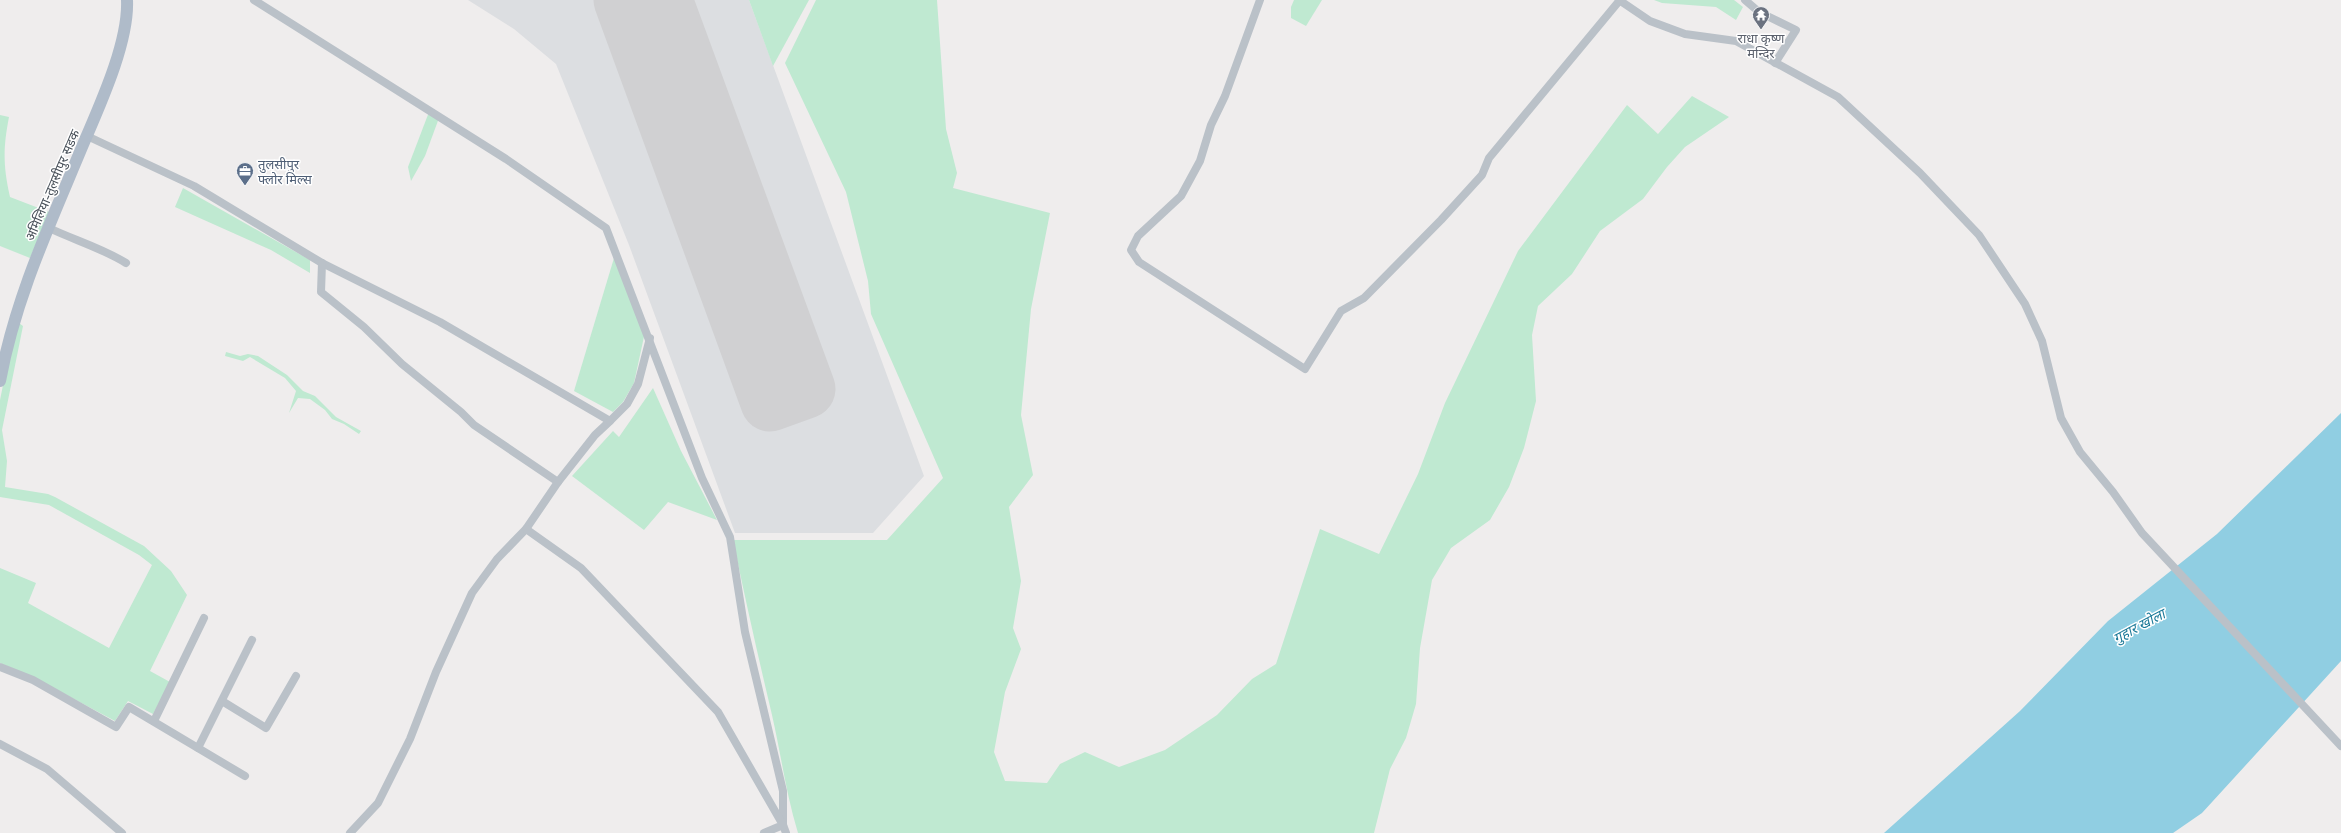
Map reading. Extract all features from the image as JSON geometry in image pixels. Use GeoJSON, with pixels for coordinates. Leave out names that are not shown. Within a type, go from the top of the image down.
{"type":"FeatureCollection","features":[{"type":"Feature","properties":{"kind":"main road","name":"अमिलिया-तुलसीपुर सडक"},"geometry":{"type":"LineString","coordinates":[[0,381],[12,325],[48,228],[99,108],[123,35],[126,23],[127,0]]}},
{"type":"Feature","properties":{"kind":"street"},"geometry":{"type":"LineString","coordinates":[[254,0],[506,159],[606,228],[650,338],[702,478],[730,537],[745,632],[783,791],[785,829]]}},
{"type":"Feature","properties":{"kind":"street"},"geometry":{"type":"LineString","coordinates":[[1260,0],[1225,96],[1211,125],[1200,161],[1180,196],[1138,236],[1131,250],[1139,262],[1305,369],[1341,311],[1364,298],[1482,175],[1489,158],[1619,0],[1650,21],[1685,34],[1736,41],[1838,97],[1920,173],[1979,236],[2025,304],[2042,341],[2061,418],[2080,452],[2113,492],[2142,533],[2341,746]]}},
{"type":"Feature","properties":{"kind":"street"},"geometry":{"type":"LineString","coordinates":[[1744,0],[1759,12],[1796,30],[1775,63]]}},
{"type":"Feature","properties":{"kind":"street"},"geometry":{"type":"LineString","coordinates":[[87,136],[194,186],[322,263],[440,322],[610,421]]}},
{"type":"Feature","properties":{"kind":"street"},"geometry":{"type":"LineString","coordinates":[[48,228],[110,253],[126,263]]}},
{"type":"Feature","properties":{"kind":"street"},"geometry":{"type":"LineString","coordinates":[[322,263],[321,292],[364,327],[402,364],[461,412],[474,425],[558,482]]}},
{"type":"Feature","properties":{"kind":"street"},"geometry":{"type":"LineString","coordinates":[[350,833],[378,803],[410,739],[436,672],[472,593],[497,559],[526,529],[558,482],[595,436],[627,404],[638,384],[650,338]]}},
{"type":"Feature","properties":{"kind":"street"},"geometry":{"type":"LineString","coordinates":[[526,529],[581,568],[718,712],[785,829]]}},
{"type":"Feature","properties":{"kind":"street"},"geometry":{"type":"LineString","coordinates":[[154,721],[204,618]]}},
{"type":"Feature","properties":{"kind":"street"},"geometry":{"type":"LineString","coordinates":[[198,748],[252,640]]}},
{"type":"Feature","properties":{"kind":"street"},"geometry":{"type":"LineString","coordinates":[[0,667],[33,680],[116,727],[129,707],[245,776]]}},
{"type":"Feature","properties":{"kind":"street"},"geometry":{"type":"LineString","coordinates":[[222,701],[266,728],[296,676]]}},
{"type":"Feature","properties":{"kind":"street"},"geometry":{"type":"LineString","coordinates":[[0,744],[47,769],[122,833]]}},
{"type":"Feature","properties":{"kind":"street"},"geometry":{"type":"LineString","coordinates":[[764,833],[785,829]]}},
{"type":"Feature","properties":{"kind":"shaded area"},"geometry":{"type":"Polygon","coordinates":[[[468,0],[749,0],[924,476],[873,533],[735,533],[629,245],[556,64],[514,29],[468,0]]]}},
{"type":"Feature","properties":{"kind":"green space"},"geometry":{"type":"Polygon","coordinates":[[[749,0],[809,0],[773,66],[749,0]]]}},
{"type":"Feature","properties":{"kind":"green space"},"geometry":{"type":"Polygon","coordinates":[[[816,0],[937,0],[946,129],[957,173],[953,188],[1050,213],[1031,309],[1021,415],[1033,475],[1009,507],[1021,581],[1013,628],[1021,649],[1005,692],[994,752],[1005,781],[1047,783],[1060,764],[1085,752],[1119,767],[1165,750],[1217,715],[1252,679],[1276,664],[1320,529],[1379,554],[1418,474],[1445,403],[1518,251],[1627,105],[1658,134],[1692,96],[1729,117],[1685,147],[1667,167],[1643,199],[1600,231],[1572,274],[1538,306],[1532,335],[1536,401],[1524,448],[1509,487],[1490,520],[1451,548],[1432,580],[1420,648],[1416,704],[1406,738],[1390,769],[1374,833],[798,833],[790,804],[733,540],[887,540],[943,478],[871,314],[868,281],[846,192],[785,63],[816,0]]]}},
{"type":"Feature","properties":{"kind":"green space"},"geometry":{"type":"Polygon","coordinates":[[[1294,0],[1322,0],[1306,26],[1291,18],[1291,7],[1294,0]]]}},
{"type":"Feature","properties":{"kind":"green space"},"geometry":{"type":"Polygon","coordinates":[[[1654,0],[1734,0],[1743,7],[1736,20],[1716,7],[1662,3],[1654,0]]]}},
{"type":"Feature","properties":{"kind":"green space"},"geometry":{"type":"Polygon","coordinates":[[[429,112],[439,118],[425,156],[411,181],[408,167],[429,112]]]}},
{"type":"Feature","properties":{"kind":"green space"},"geometry":{"type":"Polygon","coordinates":[[[0,115],[9,117],[5,157],[6,176],[10,197],[49,212],[30,258],[0,246],[0,115]]]}},
{"type":"Feature","properties":{"kind":"green space"},"geometry":{"type":"Polygon","coordinates":[[[183,188],[310,260],[310,273],[271,250],[175,207],[183,188]]]}},
{"type":"Feature","properties":{"kind":"green space"},"geometry":{"type":"Polygon","coordinates":[[[614,258],[645,332],[634,383],[623,402],[613,412],[574,391],[614,258]]]}},
{"type":"Feature","properties":{"kind":"green space"},"geometry":{"type":"Polygon","coordinates":[[[16,321],[23,326],[2,430],[7,461],[5,487],[48,494],[144,546],[171,571],[187,595],[150,671],[170,682],[153,714],[128,701],[115,721],[33,677],[0,663],[0,568],[36,583],[28,603],[109,648],[152,565],[139,555],[49,505],[0,497],[0,400],[16,321]]]}},
{"type":"Feature","properties":{"kind":"green space"},"geometry":{"type":"Polygon","coordinates":[[[226,352],[240,356],[248,354],[258,356],[287,375],[303,391],[315,396],[336,417],[361,431],[359,434],[344,424],[332,419],[325,410],[310,399],[298,398],[289,413],[296,391],[285,378],[250,357],[243,361],[225,356],[226,352]]]}},
{"type":"Feature","properties":{"kind":"green space"},"geometry":{"type":"Polygon","coordinates":[[[653,388],[681,451],[717,520],[668,502],[644,530],[572,476],[613,431],[619,437],[653,388]]]}},
{"type":"Feature","properties":{"kind":"water","name":"गुहार खोला"},"geometry":{"type":"Polygon","coordinates":[[[2341,413],[2341,661],[2202,813],[2173,833],[1884,833],[2020,711],[2108,621],[2217,534],[2341,413]]]}},
{"type":"Feature","properties":{"kind":"runway"},"geometry":{"type":"LineString","coordinates":[[623,0],[770,402],[806,389],[663,0]]}},
{"type":"Feature","properties":{"kind":"place","name":"राधा कृष्ण मन्दिर"},"geometry":{"type":"Point","coordinates":[1761,30]}},
{"type":"Feature","properties":{"kind":"place","name":"तुलसीपुर फ्लोर मिल्स"},"geometry":{"type":"Point","coordinates":[245,186]}}]}
